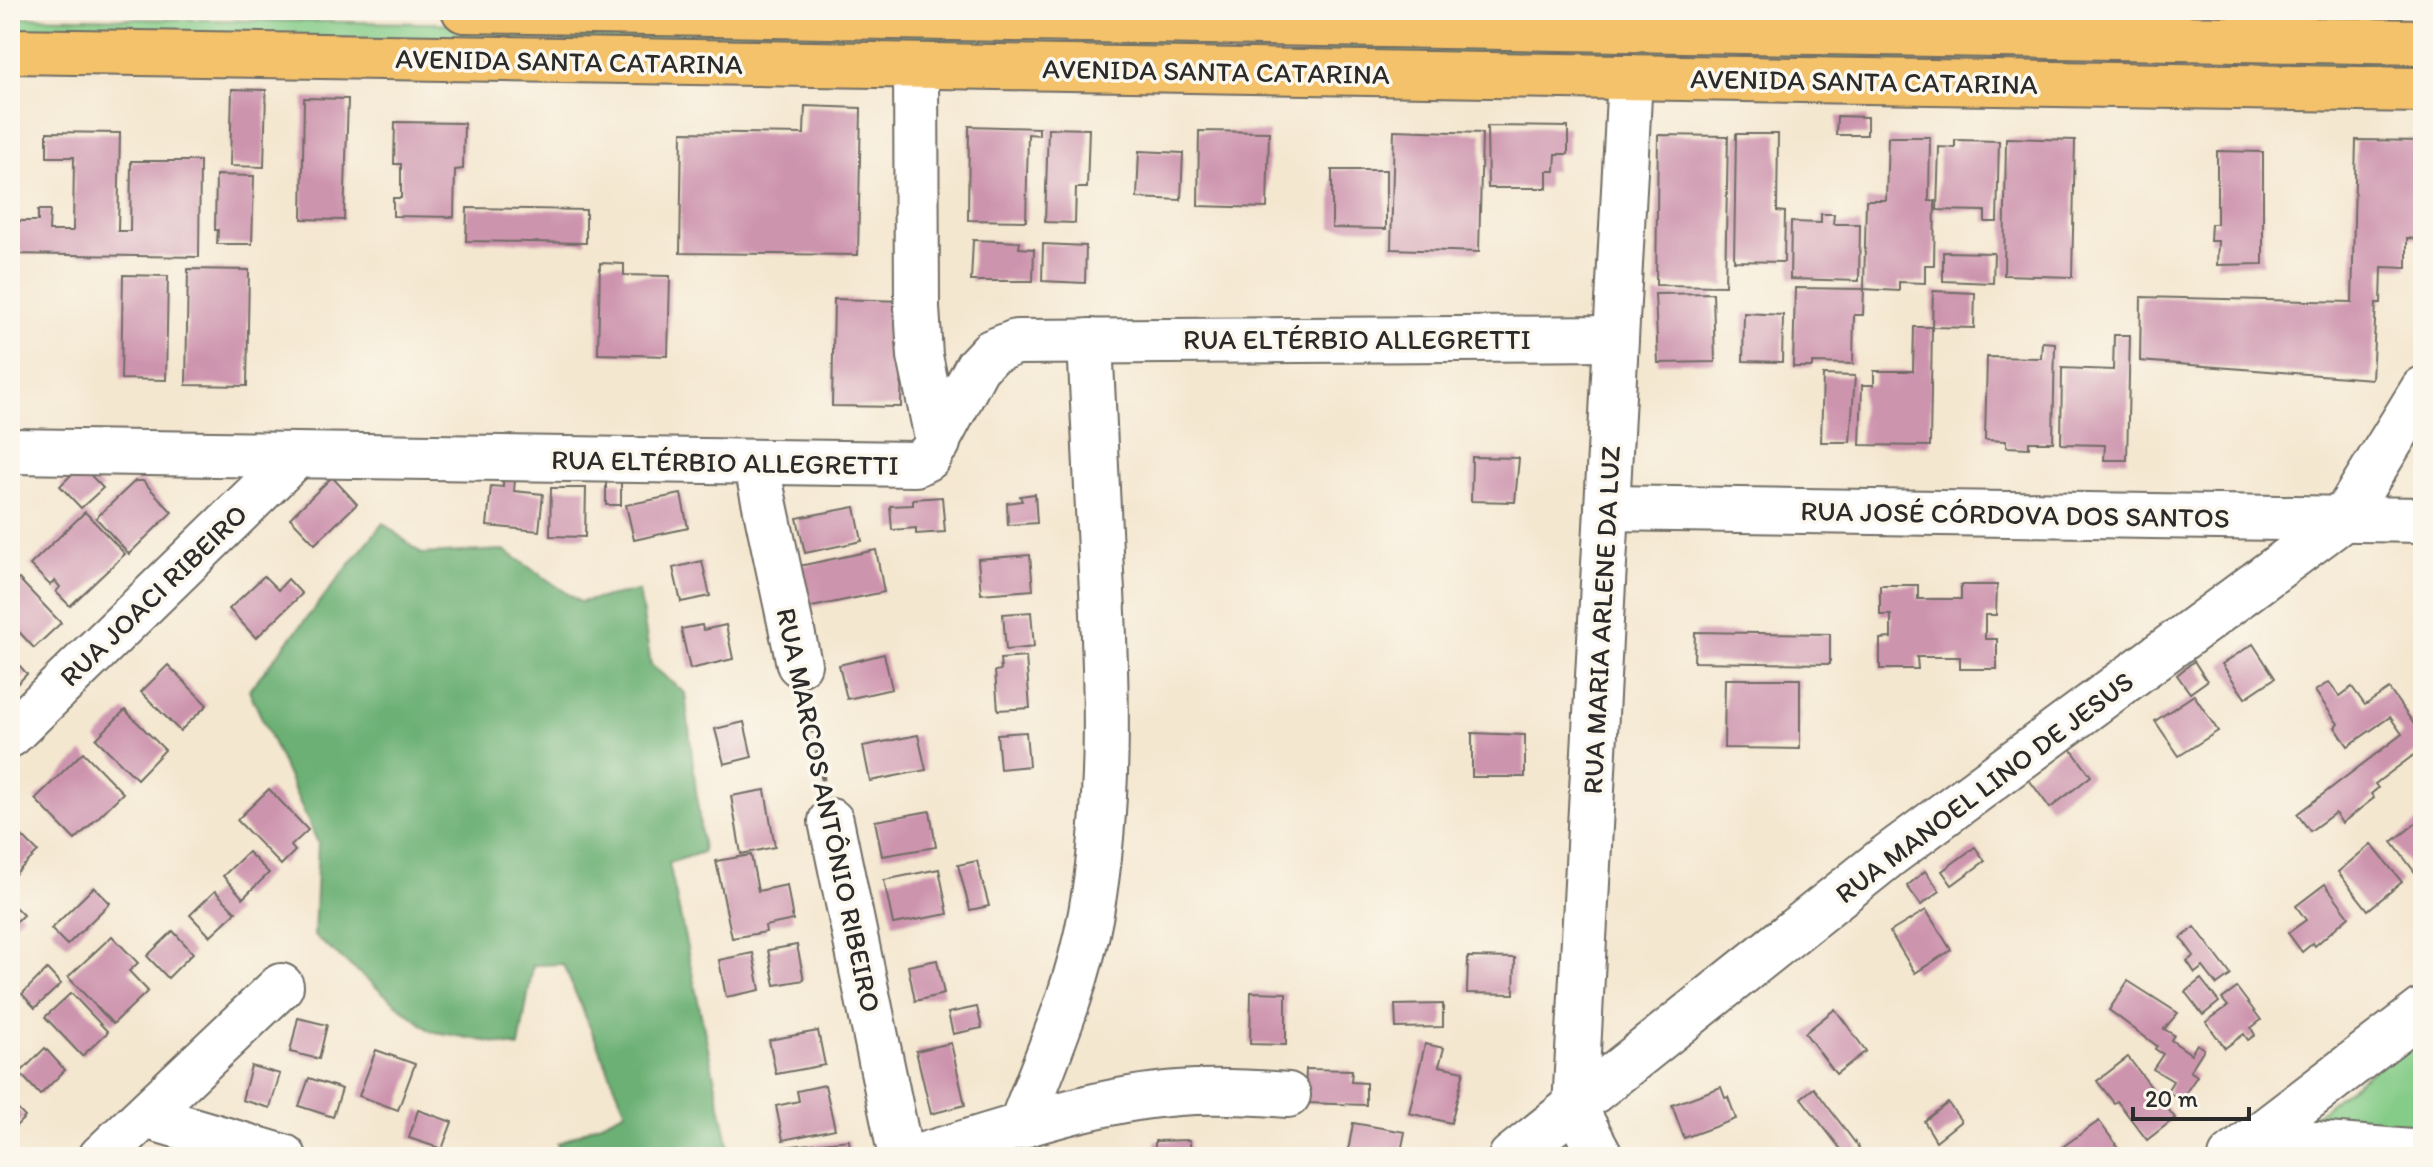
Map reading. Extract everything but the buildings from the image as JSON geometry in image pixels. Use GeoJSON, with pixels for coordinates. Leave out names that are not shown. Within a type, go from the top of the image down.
{"type":"FeatureCollection","features":[{"type":"Feature","properties":{"kind":"main road","name":"AVENIDA SANTA CATARINA"},"geometry":{"type":"LineString","coordinates":[[464,10],[2084,23],[2423,42]]}},
{"type":"Feature","properties":{"kind":"main road","name":"AVENIDA SANTA CATARINA"},"geometry":{"type":"LineString","coordinates":[[10,51],[2423,90]]}},
{"type":"Feature","properties":{"kind":"street"},"geometry":{"type":"LineString","coordinates":[[916,66],[917,307],[920,356],[938,443]]}},
{"type":"Feature","properties":{"kind":"street","name":"RUA MARIA ARLENE DA LUZ"},"geometry":{"type":"LineString","coordinates":[[1575,1108],[1630,77]]}},
{"type":"Feature","properties":{"kind":"street","name":"RUA ELTÉRBIO ALLEGRETTI"},"geometry":{"type":"LineString","coordinates":[[10,451],[915,464],[929,457],[938,443],[977,367],[991,352],[1016,342],[1616,338]]}},
{"type":"Feature","properties":{"kind":"street"},"geometry":{"type":"LineString","coordinates":[[1020,1127],[1070,995],[1091,913],[1101,826],[1106,735],[1104,633],[1090,341]]}},
{"type":"Feature","properties":{"kind":"street","name":"RUA MANOEL LINO DE JESUS"},"geometry":{"type":"LineString","coordinates":[[1511,1157],[1888,856],[2343,519],[2423,389]]}},
{"type":"Feature","properties":{"kind":"street","name":"RUA JOACI RIBEIRO"},"geometry":{"type":"LineString","coordinates":[[10,735],[296,456]]}},
{"type":"Feature","properties":{"kind":"street","name":"RUA MARCOS ANTÔNIO RIBEIRO"},"geometry":{"type":"LineString","coordinates":[[756,463],[799,664]]}},
{"type":"Feature","properties":{"kind":"street","name":"RUA JOSÉ CÓRDOVA DOS SANTOS"},"geometry":{"type":"LineString","coordinates":[[1607,508],[2423,520]]}},
{"type":"Feature","properties":{"kind":"street","name":"RUA MARCOS ANTÔNIO RIBEIRO"},"geometry":{"type":"LineString","coordinates":[[831,821],[901,1157]]}},
{"type":"Feature","properties":{"kind":"street"},"geometry":{"type":"LineString","coordinates":[[101,1157],[281,986]]}},
{"type":"Feature","properties":{"kind":"street"},"geometry":{"type":"LineString","coordinates":[[2242,1148],[2423,1010]]}},
{"type":"Feature","properties":{"kind":"street"},"geometry":{"type":"LineString","coordinates":[[917,1157],[1123,1101],[1226,1090],[1288,1095]]}},
{"type":"Feature","properties":{"kind":"street"},"geometry":{"type":"LineString","coordinates":[[1575,1108],[1601,1157]]}},
{"type":"Feature","properties":{"kind":"street"},"geometry":{"type":"LineString","coordinates":[[145,1116],[284,1157]]}},
{"type":"Feature","properties":{"kind":"street"},"geometry":{"type":"LineString","coordinates":[[2242,1148],[2423,1153]]}},
{"type":"Feature","properties":{"kind":"path","name":"RUA MARCOS ANTÔNIO RIBEIRO"},"geometry":{"type":"LineString","coordinates":[[799,664],[831,821]]}},
{"type":"Feature","properties":{"kind":"green space"},"geometry":{"type":"Polygon","coordinates":[[[10,17],[2423,53],[2423,70],[10,34],[10,17]]]}},
{"type":"Feature","properties":{"kind":"green space"},"geometry":{"type":"Polygon","coordinates":[[[383,523],[422,554],[504,550],[580,602],[639,591],[651,665],[685,693],[703,852],[669,863],[731,1157],[565,1157],[557,1144],[626,1111],[563,964],[533,965],[519,1047],[430,1031],[314,936],[318,843],[249,690],[383,523]]]}},
{"type":"Feature","properties":{"kind":"green space"},"geometry":{"type":"Polygon","coordinates":[[[2423,1031],[2423,1136],[2302,1125],[2423,1031]]]}}]}
